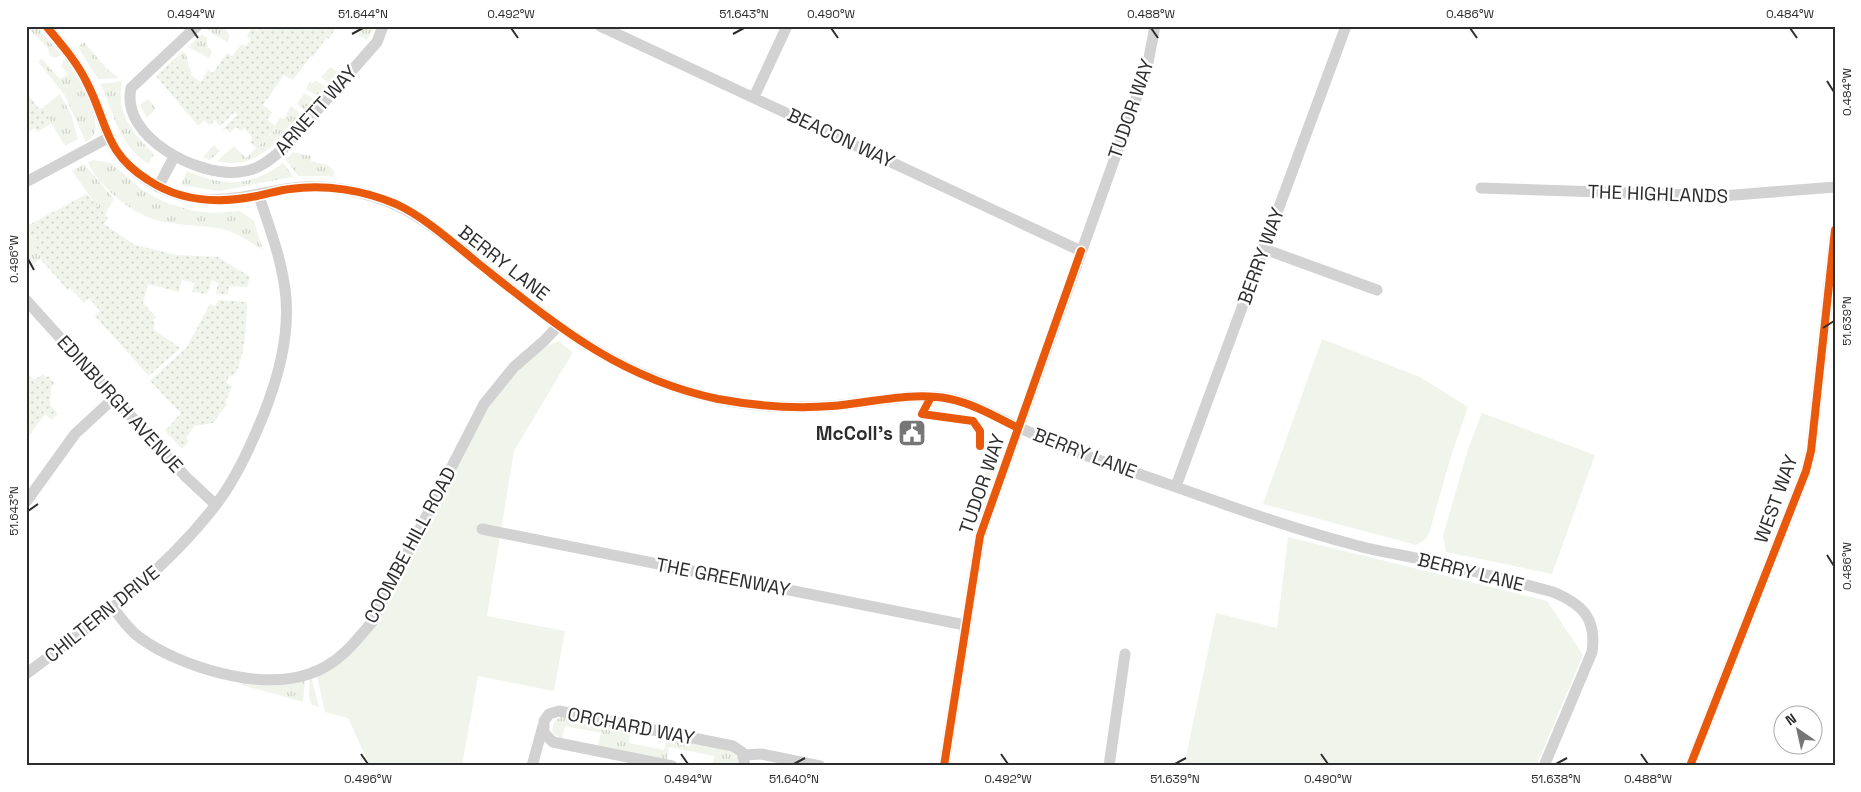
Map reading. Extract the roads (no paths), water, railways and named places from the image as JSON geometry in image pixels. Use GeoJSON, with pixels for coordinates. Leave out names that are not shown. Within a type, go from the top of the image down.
{"type":"FeatureCollection","features":[{"type":"Feature","properties":{"kind":"street","name":"BERRY LANE"},"geometry":{"type":"LineString","coordinates":[[46,26],[68,52],[87,82],[108,138],[132,169],[158,187],[182,196],[210,201],[260,196],[288,189],[318,187],[351,190],[397,205],[435,229],[558,326],[610,360],[686,391],[754,405],[803,407],[913,398],[948,398],[976,407],[1018,428],[1090,458],[1322,536],[1553,592],[1572,600],[1580,606],[1591,623],[1594,641],[1592,652],[1545,766]]}},
{"type":"Feature","properties":{"kind":"street","name":"ARNETT WAY"},"geometry":{"type":"LineString","coordinates":[[197,26],[131,88],[130,106],[144,130],[157,145],[174,157],[214,170],[238,173],[253,170],[268,162],[282,149],[377,42],[383,26]]}},
{"type":"Feature","properties":{"kind":"street","name":"BEACON WAY"},"geometry":{"type":"LineString","coordinates":[[600,26],[1081,251]]}},
{"type":"Feature","properties":{"kind":"street"},"geometry":{"type":"LineString","coordinates":[[754,97],[787,26]]}},
{"type":"Feature","properties":{"kind":"street","name":"TUDOR WAY"},"geometry":{"type":"LineString","coordinates":[[944,766],[980,536],[1147,68],[1155,26]]}},
{"type":"Feature","properties":{"kind":"street","name":"BERRY WAY"},"geometry":{"type":"LineString","coordinates":[[1176,486],[1346,26]]}},
{"type":"Feature","properties":{"kind":"street"},"geometry":{"type":"LineString","coordinates":[[26,182],[108,138]]}},
{"type":"Feature","properties":{"kind":"street"},"geometry":{"type":"LineString","coordinates":[[158,187],[174,157]]}},
{"type":"Feature","properties":{"kind":"street","name":"THE HIGHLANDS"},"geometry":{"type":"LineString","coordinates":[[1481,188],[1722,196],[1835,187]]}},
{"type":"Feature","properties":{"kind":"street","name":"CHILTERN DRIVE"},"geometry":{"type":"LineString","coordinates":[[26,674],[114,608],[162,565],[216,505],[250,446],[267,406],[284,349],[286,324],[284,287],[277,251],[260,196]]}},
{"type":"Feature","properties":{"kind":"street","name":"WEST WAY"},"geometry":{"type":"LineString","coordinates":[[1690,766],[1806,471],[1810,451],[1835,230]]}},
{"type":"Feature","properties":{"kind":"street"},"geometry":{"type":"LineString","coordinates":[[1264,249],[1377,290]]}},
{"type":"Feature","properties":{"kind":"street","name":"EDINBURGH AVENUE"},"geometry":{"type":"LineString","coordinates":[[26,300],[186,477],[216,505]]}},
{"type":"Feature","properties":{"kind":"street","name":"COOMBE HILL ROAD"},"geometry":{"type":"LineString","coordinates":[[114,608],[137,636],[157,650],[187,663],[223,673],[255,680],[294,678],[313,673],[339,658],[351,648],[372,622],[484,404],[514,367],[558,326]]}},
{"type":"Feature","properties":{"kind":"street"},"geometry":{"type":"LineString","coordinates":[[26,502],[75,434],[114,398]]}},
{"type":"Feature","properties":{"kind":"street","name":"THE GREENWAY"},"geometry":{"type":"LineString","coordinates":[[482,529],[966,625]]}},
{"type":"Feature","properties":{"kind":"street"},"geometry":{"type":"LineString","coordinates":[[1109,766],[1125,654]]}},
{"type":"Feature","properties":{"kind":"street","name":"ORCHARD WAY"},"geometry":{"type":"LineString","coordinates":[[672,766],[553,742],[546,737],[543,725],[550,714],[559,711],[733,746],[744,761],[762,754],[820,766]]}},
{"type":"Feature","properties":{"kind":"street"},"geometry":{"type":"LineString","coordinates":[[532,766],[543,725]]}},
{"type":"Feature","properties":{"kind":"place","name":"McColl's"},"geometry":{"type":"Point","coordinates":[912,433]}}]}
